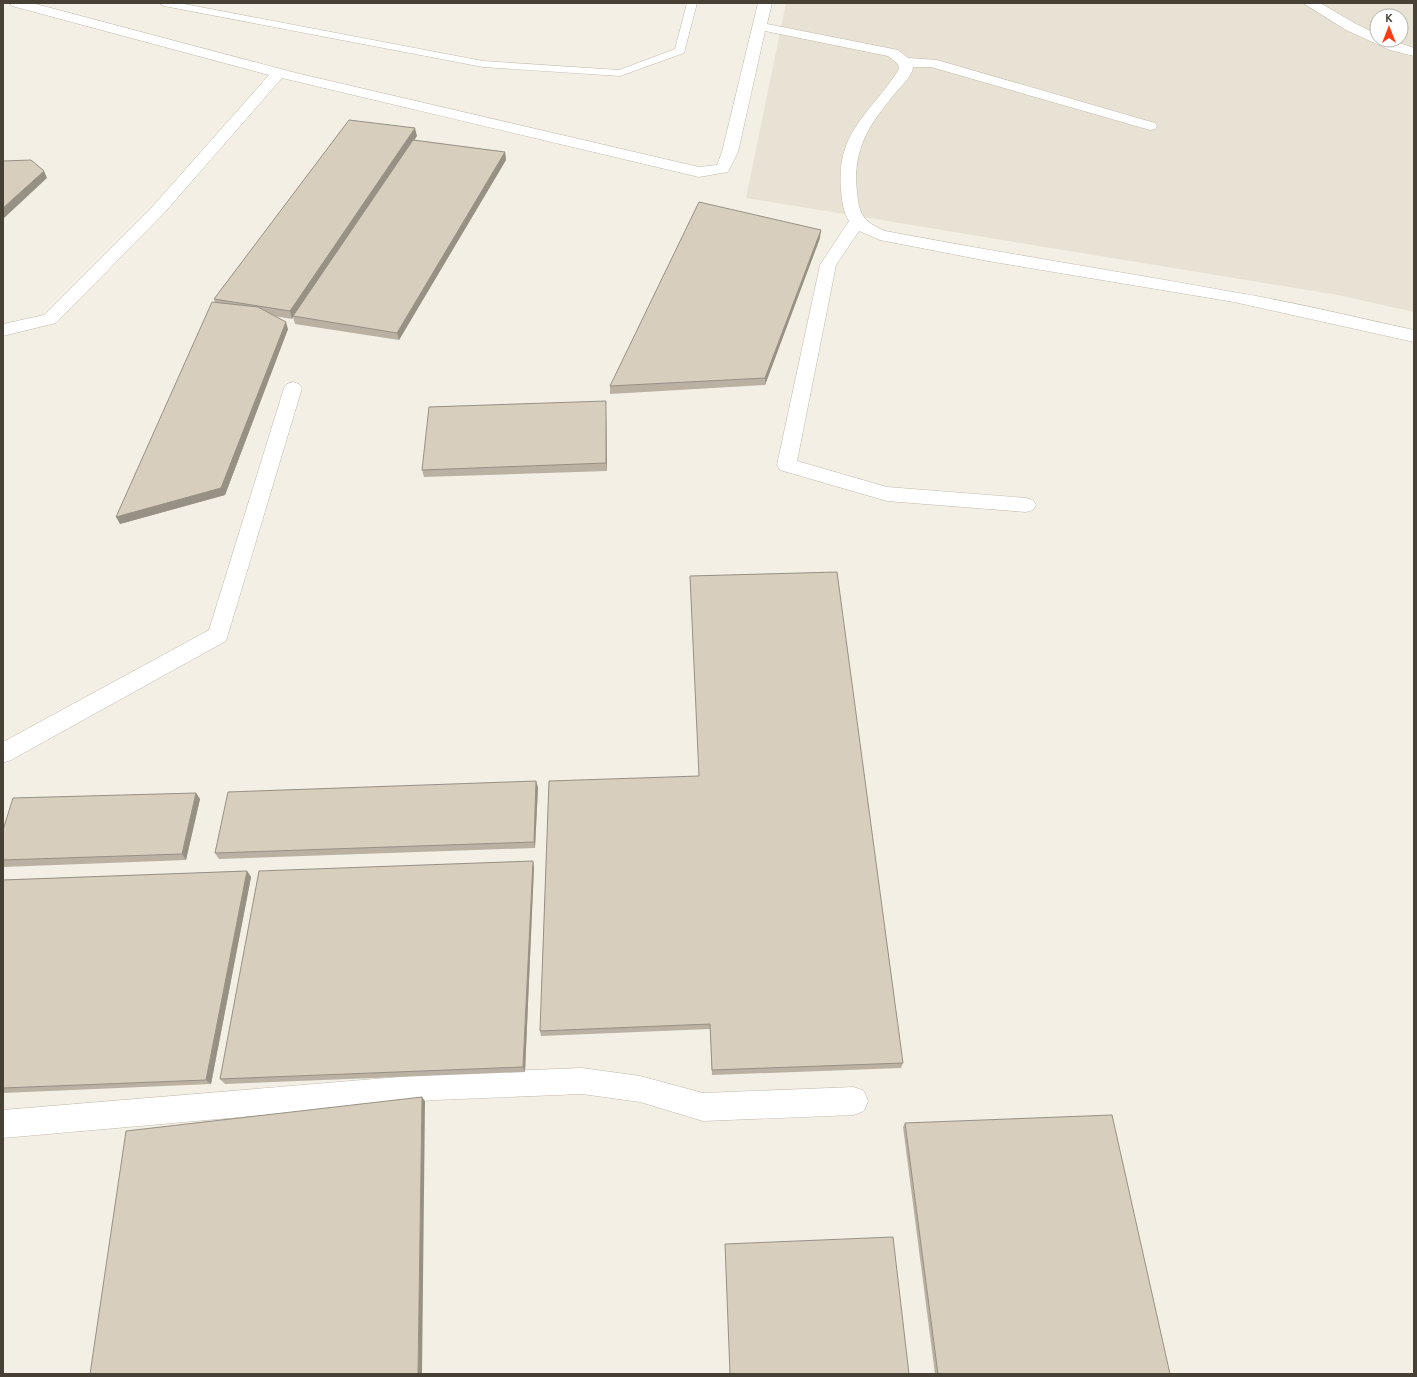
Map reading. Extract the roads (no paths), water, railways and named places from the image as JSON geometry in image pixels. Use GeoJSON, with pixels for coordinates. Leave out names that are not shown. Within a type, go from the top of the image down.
{"type":"FeatureCollection","features":[{"type":"Feature","properties":{"kind":"street"},"geometry":{"type":"LineString","coordinates":[[17,3],[279,73],[699,172],[723,168],[730,152],[765,3]]}},
{"type":"Feature","properties":{"kind":"street"},"geometry":{"type":"LineString","coordinates":[[1310,3],[1369,36]]}},
{"type":"Feature","properties":{"kind":"street"},"geometry":{"type":"LineString","coordinates":[[759,26],[893,53],[905,62],[932,64],[1150,126]]}},
{"type":"Feature","properties":{"kind":"street"},"geometry":{"type":"LineString","coordinates":[[1399,48],[1414,52]]}},
{"type":"Feature","properties":{"kind":"street"},"geometry":{"type":"LineString","coordinates":[[905,62],[906,69],[903,74],[859,134],[852,148],[848,167],[852,215],[857,222],[867,229],[880,235],[988,256],[1234,297],[1414,336]]}},
{"type":"Feature","properties":{"kind":"street"},"geometry":{"type":"LineString","coordinates":[[3,330],[50,319],[159,209],[279,73]]}},
{"type":"Feature","properties":{"kind":"street"},"geometry":{"type":"LineString","coordinates":[[857,222],[828,265],[787,465],[887,494],[1026,505]]}},
{"type":"Feature","properties":{"kind":"street"},"geometry":{"type":"LineString","coordinates":[[3,753],[218,636],[293,388]]}},
{"type":"Feature","properties":{"kind":"street"},"geometry":{"type":"LineString","coordinates":[[3,1124],[435,1087],[582,1080],[640,1089],[703,1107],[854,1101]]}},
{"type":"Feature","properties":{"kind":"lane"},"geometry":{"type":"LineString","coordinates":[[164,3],[483,64],[620,73],[680,51],[692,3]]}}]}
